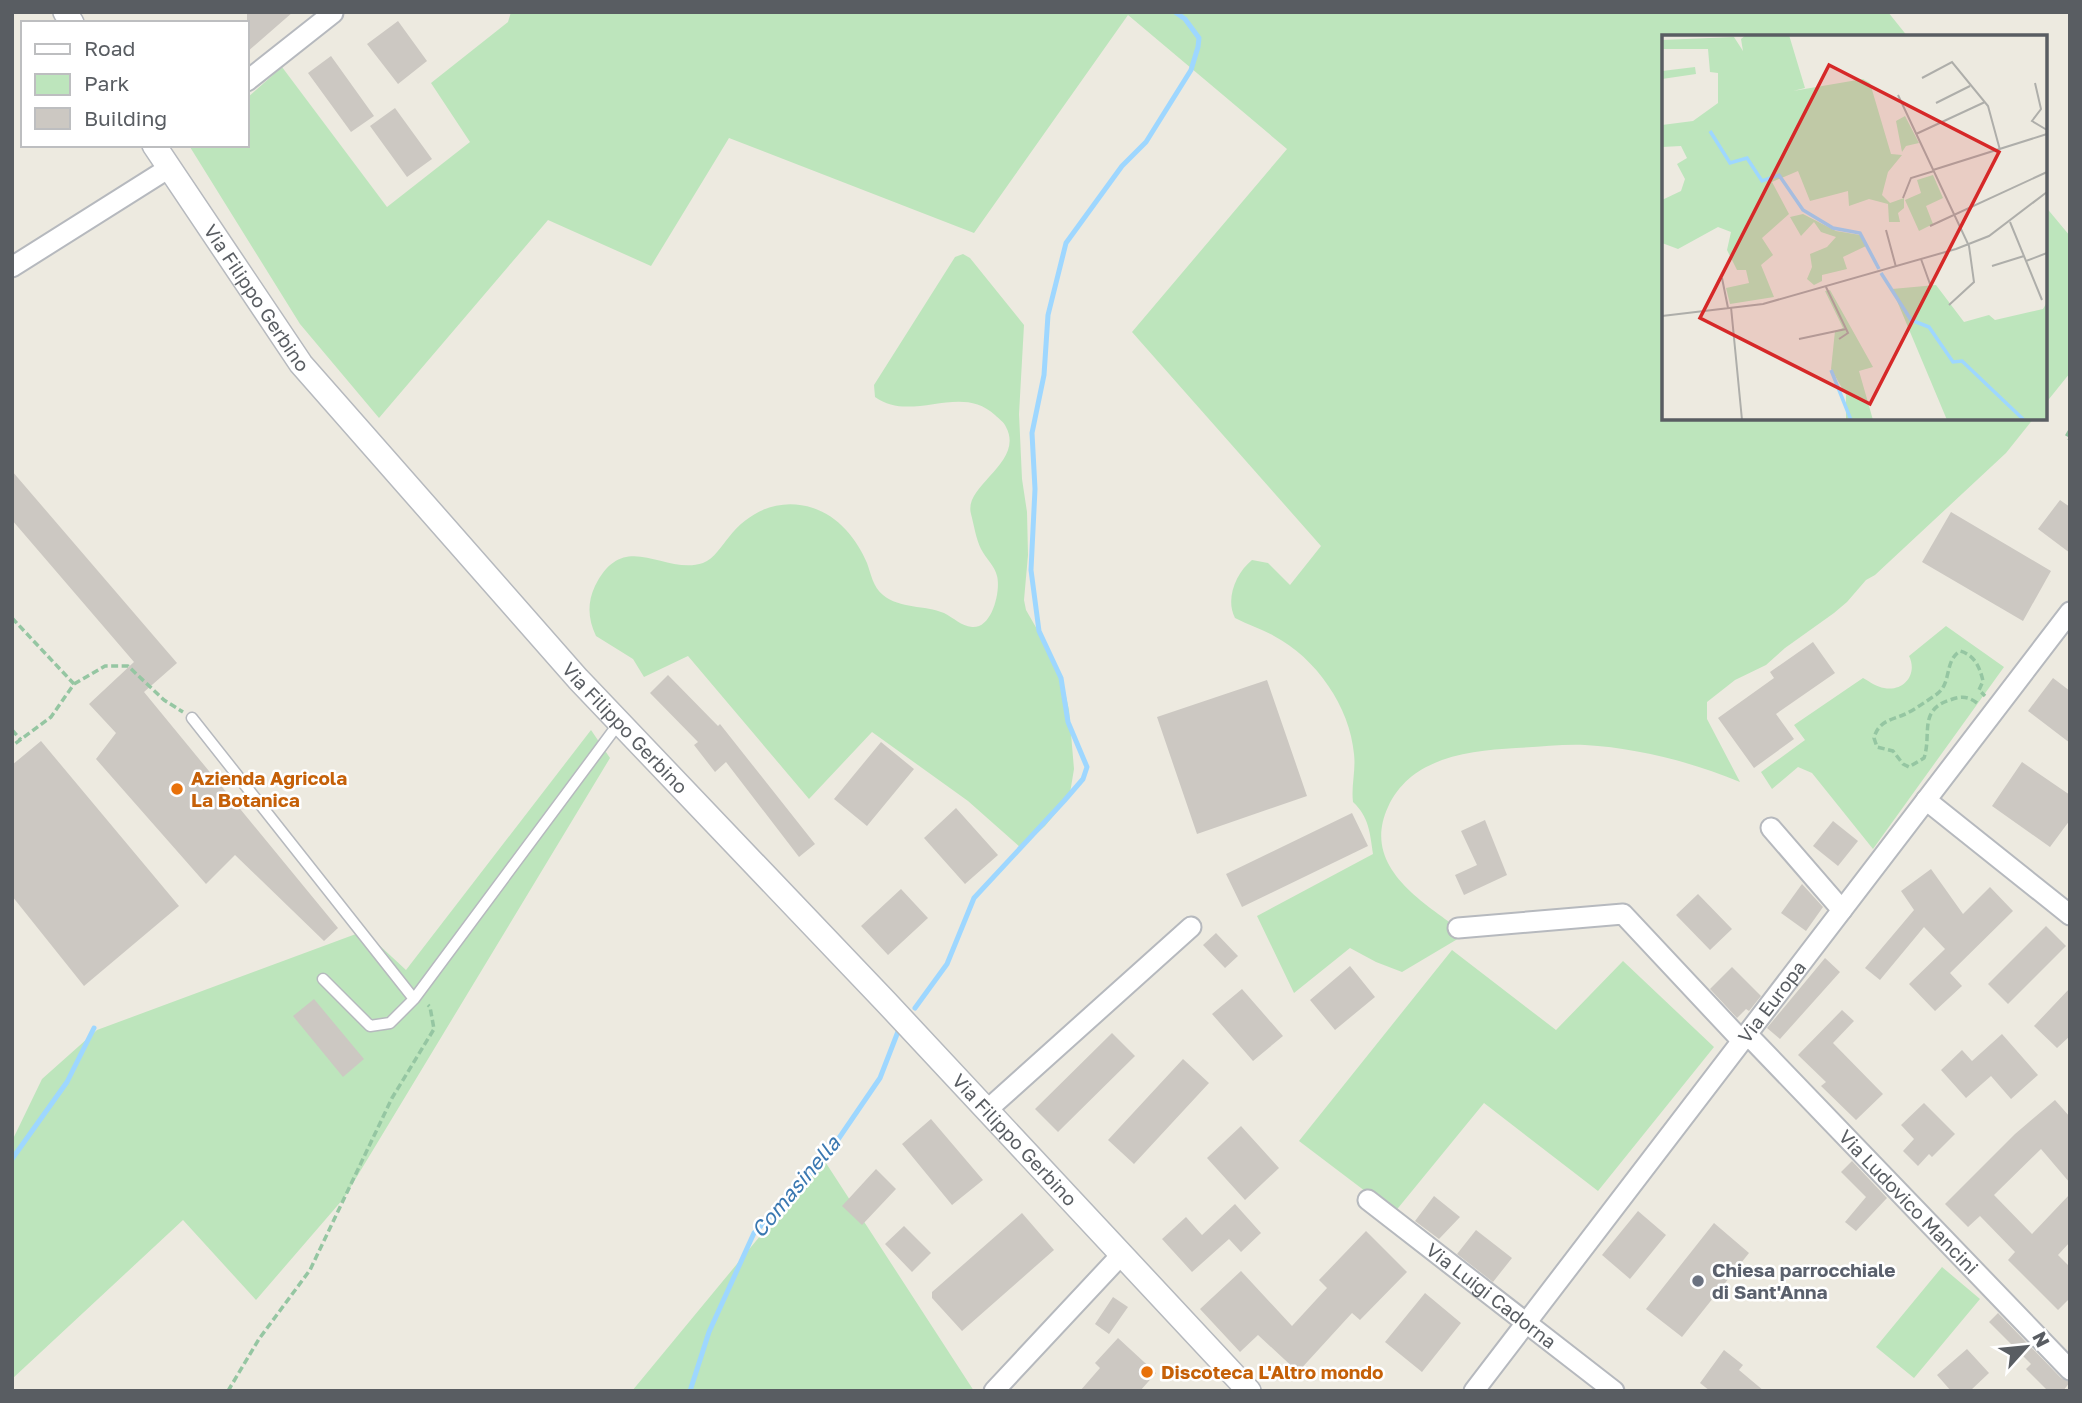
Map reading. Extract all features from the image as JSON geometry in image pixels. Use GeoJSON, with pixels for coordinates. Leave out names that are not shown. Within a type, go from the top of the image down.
{"type":"FeatureCollection","features":[{"type":"Feature","properties":{"kind":"street"},"geometry":{"type":"LineString","coordinates":[[248,80],[333,13]]}},
{"type":"Feature","properties":{"kind":"street","name":"Via Filippo Gerbino"},"geometry":{"type":"LineString","coordinates":[[12,267],[162,152],[301,364],[578,679],[1249,1391]]}},
{"type":"Feature","properties":{"kind":"street","name":"Via Europa"},"geometry":{"type":"LineString","coordinates":[[1474,1391],[2070,612]]}},
{"type":"Feature","properties":{"kind":"street"},"geometry":{"type":"LineString","coordinates":[[1926,800],[2070,915]]}},
{"type":"Feature","properties":{"kind":"street"},"geometry":{"type":"LineString","coordinates":[[1772,828],[1842,910]]}},
{"type":"Feature","properties":{"kind":"street","name":"Via Ludovico Mancini"},"geometry":{"type":"LineString","coordinates":[[1458,928],[1623,914],[2070,1370]]}},
{"type":"Feature","properties":{"kind":"street"},"geometry":{"type":"LineString","coordinates":[[987,1110],[1191,927]]}},
{"type":"Feature","properties":{"kind":"street","name":"Via Luigi Cadorna"},"geometry":{"type":"LineString","coordinates":[[1368,1200],[1614,1391]]}},
{"type":"Feature","properties":{"kind":"street"},"geometry":{"type":"LineString","coordinates":[[994,1391],[1122,1254]]}},
{"type":"Feature","properties":{"kind":"lane"},"geometry":{"type":"LineString","coordinates":[[192,718],[414,999]]}},
{"type":"Feature","properties":{"kind":"lane"},"geometry":{"type":"LineString","coordinates":[[323,979],[370,1027],[390,1023],[414,999],[619,723]]}},
{"type":"Feature","properties":{"kind":"path"},"geometry":{"type":"LineString","coordinates":[[2070,430],[2066,437],[2070,439]]}},
{"type":"Feature","properties":{"kind":"path"},"geometry":{"type":"LineString","coordinates":[[12,618],[74,684]]}},
{"type":"Feature","properties":{"kind":"path"},"geometry":{"type":"LineString","coordinates":[[1960,651],[1976,660],[1983,681],[1979,690],[1995,710],[1962,696],[1944,702],[1931,713],[1927,722],[1924,758],[1909,767],[1903,764],[1893,751],[1877,747],[1874,738],[1875,731],[1885,721],[1905,714],[1940,692],[1954,654],[1960,651]]}},
{"type":"Feature","properties":{"kind":"path"},"geometry":{"type":"LineString","coordinates":[[12,746],[51,717],[74,684],[105,666],[128,666],[164,699],[192,718]]}},
{"type":"Feature","properties":{"kind":"path"},"geometry":{"type":"LineString","coordinates":[[12,730],[21,740]]}},
{"type":"Feature","properties":{"kind":"path"},"geometry":{"type":"LineString","coordinates":[[228,1391],[259,1339],[310,1270],[392,1098],[433,1029],[430,1007],[414,999]]}},
{"type":"Feature","properties":{"kind":"green space"},"geometry":{"type":"Polygon","coordinates":[[[511,12],[1888,12],[1906,35],[1662,35],[1662,420],[2032,420],[2006,453],[1875,575],[1866,580],[1847,602],[1766,665],[1735,680],[1707,702],[1707,719],[1740,782],[1664,757],[1585,745],[1479,751],[1426,767],[1398,790],[1388,807],[1382,829],[1383,848],[1390,866],[1401,882],[1466,934],[1402,972],[1350,948],[1294,993],[1257,916],[1373,854],[1371,839],[1366,820],[1353,802],[1354,754],[1346,719],[1338,702],[1304,657],[1274,636],[1235,618],[1231,603],[1237,579],[1252,560],[1268,563],[1290,585],[1321,546],[1132,332],[1287,149],[1128,15],[974,233],[729,138],[651,266],[548,220],[379,418],[300,324],[190,147],[248,147],[248,97],[282,67],[387,207],[470,142],[431,83],[508,22],[511,12]]]}},
{"type":"Feature","properties":{"kind":"green space"},"geometry":{"type":"Polygon","coordinates":[[[2047,208],[2070,236],[2070,373],[2047,402],[2047,208]]]}},
{"type":"Feature","properties":{"kind":"green space"},"geometry":{"type":"Polygon","coordinates":[[[963,254],[970,258],[1024,325],[1019,414],[1022,479],[1027,512],[1028,555],[1024,600],[1026,610],[1053,657],[1069,710],[1074,769],[1070,793],[1045,826],[1021,848],[968,801],[872,732],[809,799],[688,656],[644,677],[633,659],[596,636],[590,617],[595,586],[606,569],[619,559],[632,556],[674,564],[703,563],[714,555],[737,528],[756,513],[777,505],[789,504],[822,512],[846,530],[858,545],[877,588],[883,595],[897,603],[944,613],[968,626],[979,626],[985,622],[996,599],[998,583],[994,569],[978,541],[971,503],[1007,452],[1010,440],[1006,427],[995,415],[981,406],[967,402],[904,407],[889,404],[875,397],[874,385],[955,257],[963,254]]]}},
{"type":"Feature","properties":{"kind":"green space"},"geometry":{"type":"Polygon","coordinates":[[[1946,626],[2004,667],[1873,849],[1812,773],[1798,767],[1772,789],[1761,772],[1805,740],[1794,725],[1863,678],[1884,688],[1891,689],[1903,684],[1912,669],[1909,656],[1946,626]]]}},
{"type":"Feature","properties":{"kind":"green space"},"geometry":{"type":"Polygon","coordinates":[[[591,730],[610,758],[344,1198],[256,1300],[183,1220],[12,1379],[12,1141],[42,1079],[97,1030],[364,931],[406,970],[591,730]]]}},
{"type":"Feature","properties":{"kind":"green space"},"geometry":{"type":"Polygon","coordinates":[[[1452,950],[1556,1030],[1623,961],[1714,1047],[1598,1191],[1484,1103],[1394,1213],[1299,1141],[1452,950]]]}},
{"type":"Feature","properties":{"kind":"green space"},"geometry":{"type":"Polygon","coordinates":[[[824,1160],[974,1391],[632,1391],[808,1178],[824,1160]]]}},
{"type":"Feature","properties":{"kind":"green space"},"geometry":{"type":"Polygon","coordinates":[[[1942,1267],[1980,1299],[1914,1378],[1876,1347],[1942,1267]]]}},
{"type":"Feature","properties":{"kind":"building"},"geometry":{"type":"Polygon","coordinates":[[[247,12],[293,12],[248,51],[247,12]]]}},
{"type":"Feature","properties":{"kind":"building"},"geometry":{"type":"Polygon","coordinates":[[[398,21],[427,61],[398,84],[367,44],[398,21]]]}},
{"type":"Feature","properties":{"kind":"building"},"geometry":{"type":"Polygon","coordinates":[[[331,56],[374,116],[351,132],[308,73],[331,56]]]}},
{"type":"Feature","properties":{"kind":"building"},"geometry":{"type":"Polygon","coordinates":[[[395,108],[432,159],[407,177],[370,126],[395,108]]]}},
{"type":"Feature","properties":{"kind":"building"},"geometry":{"type":"Polygon","coordinates":[[[12,471],[177,663],[144,692],[338,928],[324,941],[235,855],[206,884],[96,759],[116,733],[89,704],[134,662],[12,520],[12,471]]]}},
{"type":"Feature","properties":{"kind":"building"},"geometry":{"type":"Polygon","coordinates":[[[2060,500],[2070,507],[2070,553],[2038,529],[2060,500]]]}},
{"type":"Feature","properties":{"kind":"building"},"geometry":{"type":"Polygon","coordinates":[[[1951,512],[2051,571],[2023,621],[1922,562],[1951,512]]]}},
{"type":"Feature","properties":{"kind":"building"},"geometry":{"type":"Polygon","coordinates":[[[1813,642],[1835,673],[1776,714],[1794,739],[1754,768],[1718,718],[1774,678],[1770,672],[1813,642]]]}},
{"type":"Feature","properties":{"kind":"building"},"geometry":{"type":"Polygon","coordinates":[[[668,675],[718,726],[720,724],[815,844],[799,857],[726,762],[715,772],[694,745],[698,742],[650,693],[668,675]]]}},
{"type":"Feature","properties":{"kind":"building"},"geometry":{"type":"Polygon","coordinates":[[[2053,678],[2070,691],[2070,743],[2028,711],[2053,678]]]}},
{"type":"Feature","properties":{"kind":"building"},"geometry":{"type":"Polygon","coordinates":[[[1267,680],[1307,796],[1197,834],[1157,717],[1267,680]]]}},
{"type":"Feature","properties":{"kind":"building"},"geometry":{"type":"Polygon","coordinates":[[[41,741],[179,906],[84,986],[12,896],[12,765],[41,741]]]}},
{"type":"Feature","properties":{"kind":"building"},"geometry":{"type":"Polygon","coordinates":[[[881,742],[914,769],[867,826],[834,799],[881,742]]]}},
{"type":"Feature","properties":{"kind":"building"},"geometry":{"type":"Polygon","coordinates":[[[2022,762],[2070,795],[2070,820],[2050,847],[1992,806],[2022,762]]]}},
{"type":"Feature","properties":{"kind":"building"},"geometry":{"type":"Polygon","coordinates":[[[956,808],[998,855],[965,884],[924,838],[956,808]]]}},
{"type":"Feature","properties":{"kind":"building"},"geometry":{"type":"Polygon","coordinates":[[[1352,813],[1368,846],[1242,907],[1226,874],[1352,813]]]}},
{"type":"Feature","properties":{"kind":"building"},"geometry":{"type":"Polygon","coordinates":[[[1485,820],[1507,875],[1464,895],[1455,875],[1477,865],[1461,831],[1485,820]]]}},
{"type":"Feature","properties":{"kind":"building"},"geometry":{"type":"Polygon","coordinates":[[[1833,821],[1858,841],[1838,866],[1813,846],[1833,821]]]}},
{"type":"Feature","properties":{"kind":"building"},"geometry":{"type":"Polygon","coordinates":[[[1931,869],[1963,914],[1990,887],[2013,911],[1950,973],[1962,986],[1935,1011],[1909,984],[1945,949],[1924,927],[1880,980],[1865,968],[1914,910],[1901,891],[1931,869]]]}},
{"type":"Feature","properties":{"kind":"building"},"geometry":{"type":"Polygon","coordinates":[[[1802,884],[1823,907],[1806,931],[1781,913],[1802,884]]]}},
{"type":"Feature","properties":{"kind":"building"},"geometry":{"type":"Polygon","coordinates":[[[901,889],[928,918],[888,955],[861,926],[901,889]]]}},
{"type":"Feature","properties":{"kind":"building"},"geometry":{"type":"Polygon","coordinates":[[[1698,894],[1732,929],[1710,950],[1676,915],[1698,894]]]}},
{"type":"Feature","properties":{"kind":"building"},"geometry":{"type":"Polygon","coordinates":[[[2046,926],[2066,946],[2008,1004],[1988,984],[2046,926]]]}},
{"type":"Feature","properties":{"kind":"building"},"geometry":{"type":"Polygon","coordinates":[[[1216,933],[1238,956],[1225,968],[1203,945],[1216,933]]]}},
{"type":"Feature","properties":{"kind":"building"},"geometry":{"type":"Polygon","coordinates":[[[1825,958],[1840,972],[1780,1039],[1767,1028],[1825,958]]]}},
{"type":"Feature","properties":{"kind":"building"},"geometry":{"type":"Polygon","coordinates":[[[1350,966],[1375,997],[1335,1030],[1310,1000],[1350,966]]]}},
{"type":"Feature","properties":{"kind":"building"},"geometry":{"type":"Polygon","coordinates":[[[1732,967],[1761,996],[1749,1011],[1746,1009],[1737,1018],[1710,989],[1732,967]]]}},
{"type":"Feature","properties":{"kind":"building"},"geometry":{"type":"Polygon","coordinates":[[[2070,988],[2070,1036],[2057,1048],[2034,1026],[2070,988]]]}},
{"type":"Feature","properties":{"kind":"building"},"geometry":{"type":"Polygon","coordinates":[[[1242,989],[1283,1036],[1253,1061],[1212,1014],[1242,989]]]}},
{"type":"Feature","properties":{"kind":"building"},"geometry":{"type":"Polygon","coordinates":[[[314,999],[364,1059],[343,1077],[293,1016],[314,999]]]}},
{"type":"Feature","properties":{"kind":"building"},"geometry":{"type":"Polygon","coordinates":[[[1842,1010],[1854,1021],[1833,1043],[1883,1094],[1856,1120],[1821,1086],[1826,1082],[1798,1055],[1842,1010]]]}},
{"type":"Feature","properties":{"kind":"building"},"geometry":{"type":"Polygon","coordinates":[[[1112,1033],[1135,1056],[1058,1132],[1035,1109],[1112,1033]]]}},
{"type":"Feature","properties":{"kind":"building"},"geometry":{"type":"Polygon","coordinates":[[[2002,1034],[2038,1075],[2011,1099],[1991,1076],[1966,1098],[1941,1070],[1962,1050],[1972,1061],[2002,1034]]]}},
{"type":"Feature","properties":{"kind":"building"},"geometry":{"type":"Polygon","coordinates":[[[1183,1059],[1209,1083],[1134,1164],[1108,1140],[1183,1059]]]}},
{"type":"Feature","properties":{"kind":"building"},"geometry":{"type":"Polygon","coordinates":[[[2055,1100],[2070,1117],[2070,1183],[2041,1149],[1994,1195],[2032,1234],[2070,1194],[2070,1242],[2058,1255],[2070,1267],[2070,1298],[2058,1310],[2008,1260],[2015,1252],[1980,1216],[1968,1227],[1945,1204],[2015,1134],[2055,1100]]]}},
{"type":"Feature","properties":{"kind":"building"},"geometry":{"type":"Polygon","coordinates":[[[1924,1103],[1955,1134],[1932,1157],[1929,1154],[1918,1166],[1903,1151],[1914,1139],[1901,1125],[1924,1103]]]}},
{"type":"Feature","properties":{"kind":"building"},"geometry":{"type":"Polygon","coordinates":[[[931,1119],[983,1180],[952,1205],[902,1144],[931,1119]]]}},
{"type":"Feature","properties":{"kind":"building"},"geometry":{"type":"Polygon","coordinates":[[[1241,1126],[1279,1168],[1245,1200],[1207,1158],[1241,1126]]]}},
{"type":"Feature","properties":{"kind":"building"},"geometry":{"type":"Polygon","coordinates":[[[1852,1161],[1887,1198],[1856,1231],[1845,1222],[1866,1197],[1841,1172],[1852,1161]]]}},
{"type":"Feature","properties":{"kind":"building"},"geometry":{"type":"Polygon","coordinates":[[[876,1169],[896,1189],[862,1225],[842,1206],[876,1169]]]}},
{"type":"Feature","properties":{"kind":"building"},"geometry":{"type":"Polygon","coordinates":[[[1434,1196],[1460,1217],[1439,1239],[1415,1221],[1434,1196]]]}},
{"type":"Feature","properties":{"kind":"building"},"geometry":{"type":"Polygon","coordinates":[[[1235,1204],[1261,1233],[1241,1252],[1229,1239],[1192,1272],[1162,1239],[1186,1217],[1202,1235],[1235,1204]]]}},
{"type":"Feature","properties":{"kind":"building"},"geometry":{"type":"Polygon","coordinates":[[[1638,1211],[1666,1235],[1630,1279],[1602,1255],[1638,1211]]]}},
{"type":"Feature","properties":{"kind":"building"},"geometry":{"type":"Polygon","coordinates":[[[1022,1213],[1054,1250],[962,1331],[932,1298],[932,1292],[1022,1213]]]}},
{"type":"Feature","properties":{"kind":"building","name":"Chiesa parrocchiale di Sant'Anna"},"geometry":{"type":"Polygon","coordinates":[[[1714,1223],[1749,1253],[1682,1337],[1646,1309],[1714,1223]]]}},
{"type":"Feature","properties":{"kind":"building"},"geometry":{"type":"Polygon","coordinates":[[[904,1226],[931,1253],[912,1272],[885,1244],[904,1226]]]}},
{"type":"Feature","properties":{"kind":"building"},"geometry":{"type":"Polygon","coordinates":[[[1476,1230],[1512,1258],[1493,1282],[1457,1254],[1476,1230]]]}},
{"type":"Feature","properties":{"kind":"building"},"geometry":{"type":"Polygon","coordinates":[[[1366,1231],[1407,1272],[1360,1320],[1352,1313],[1298,1372],[1258,1335],[1240,1352],[1200,1309],[1241,1271],[1292,1326],[1327,1288],[1319,1280],[1366,1231]]]}},
{"type":"Feature","properties":{"kind":"building"},"geometry":{"type":"Polygon","coordinates":[[[1425,1293],[1461,1323],[1422,1372],[1385,1342],[1425,1293]]]}},
{"type":"Feature","properties":{"kind":"building"},"geometry":{"type":"Polygon","coordinates":[[[1113,1297],[1128,1307],[1109,1334],[1095,1324],[1113,1297]]]}},
{"type":"Feature","properties":{"kind":"building"},"geometry":{"type":"Polygon","coordinates":[[[1998,1313],[2061,1378],[2070,1382],[2063,1391],[2048,1391],[2026,1369],[2031,1364],[1989,1322],[1998,1313]]]}},
{"type":"Feature","properties":{"kind":"building"},"geometry":{"type":"Polygon","coordinates":[[[1118,1338],[1156,1373],[1140,1391],[1080,1391],[1100,1368],[1095,1363],[1118,1338]]]}},
{"type":"Feature","properties":{"kind":"building"},"geometry":{"type":"Polygon","coordinates":[[[1967,1349],[1989,1373],[1970,1391],[1951,1391],[1937,1375],[1967,1349]]]}},
{"type":"Feature","properties":{"kind":"building"},"geometry":{"type":"Polygon","coordinates":[[[1724,1350],[1743,1365],[1739,1370],[1764,1391],[1710,1391],[1700,1383],[1724,1350]]]}},
{"type":"Feature","properties":{"kind":"waterway"},"geometry":{"type":"LineString","coordinates":[[915,1008],[947,964],[974,898],[1083,779],[1087,767],[1068,722],[1061,678],[1039,631],[1031,570],[1035,489],[1032,433],[1044,375],[1048,315],[1066,243],[1122,166],[1146,142],[1191,70],[1199,38],[1185,19],[1175,12]]}},
{"type":"Feature","properties":{"kind":"waterway"},"geometry":{"type":"LineString","coordinates":[[12,1159],[67,1082],[94,1028]]}},
{"type":"Feature","properties":{"kind":"waterway","name":"Comasinella"},"geometry":{"type":"LineString","coordinates":[[690,1391],[709,1332],[754,1233],[824,1160],[880,1078],[899,1029]]}},
{"type":"Feature","properties":{"kind":"place","name":"Azienda Agricola La Botanica"},"geometry":{"type":"Point","coordinates":[177,789]}},
{"type":"Feature","properties":{"kind":"place","name":"Chiesa parrocchiale di Sant'Anna"},"geometry":{"type":"Point","coordinates":[1698,1281]}},
{"type":"Feature","properties":{"kind":"place","name":"Discoteca L'Altro mondo"},"geometry":{"type":"Point","coordinates":[1147,1372]}}]}
